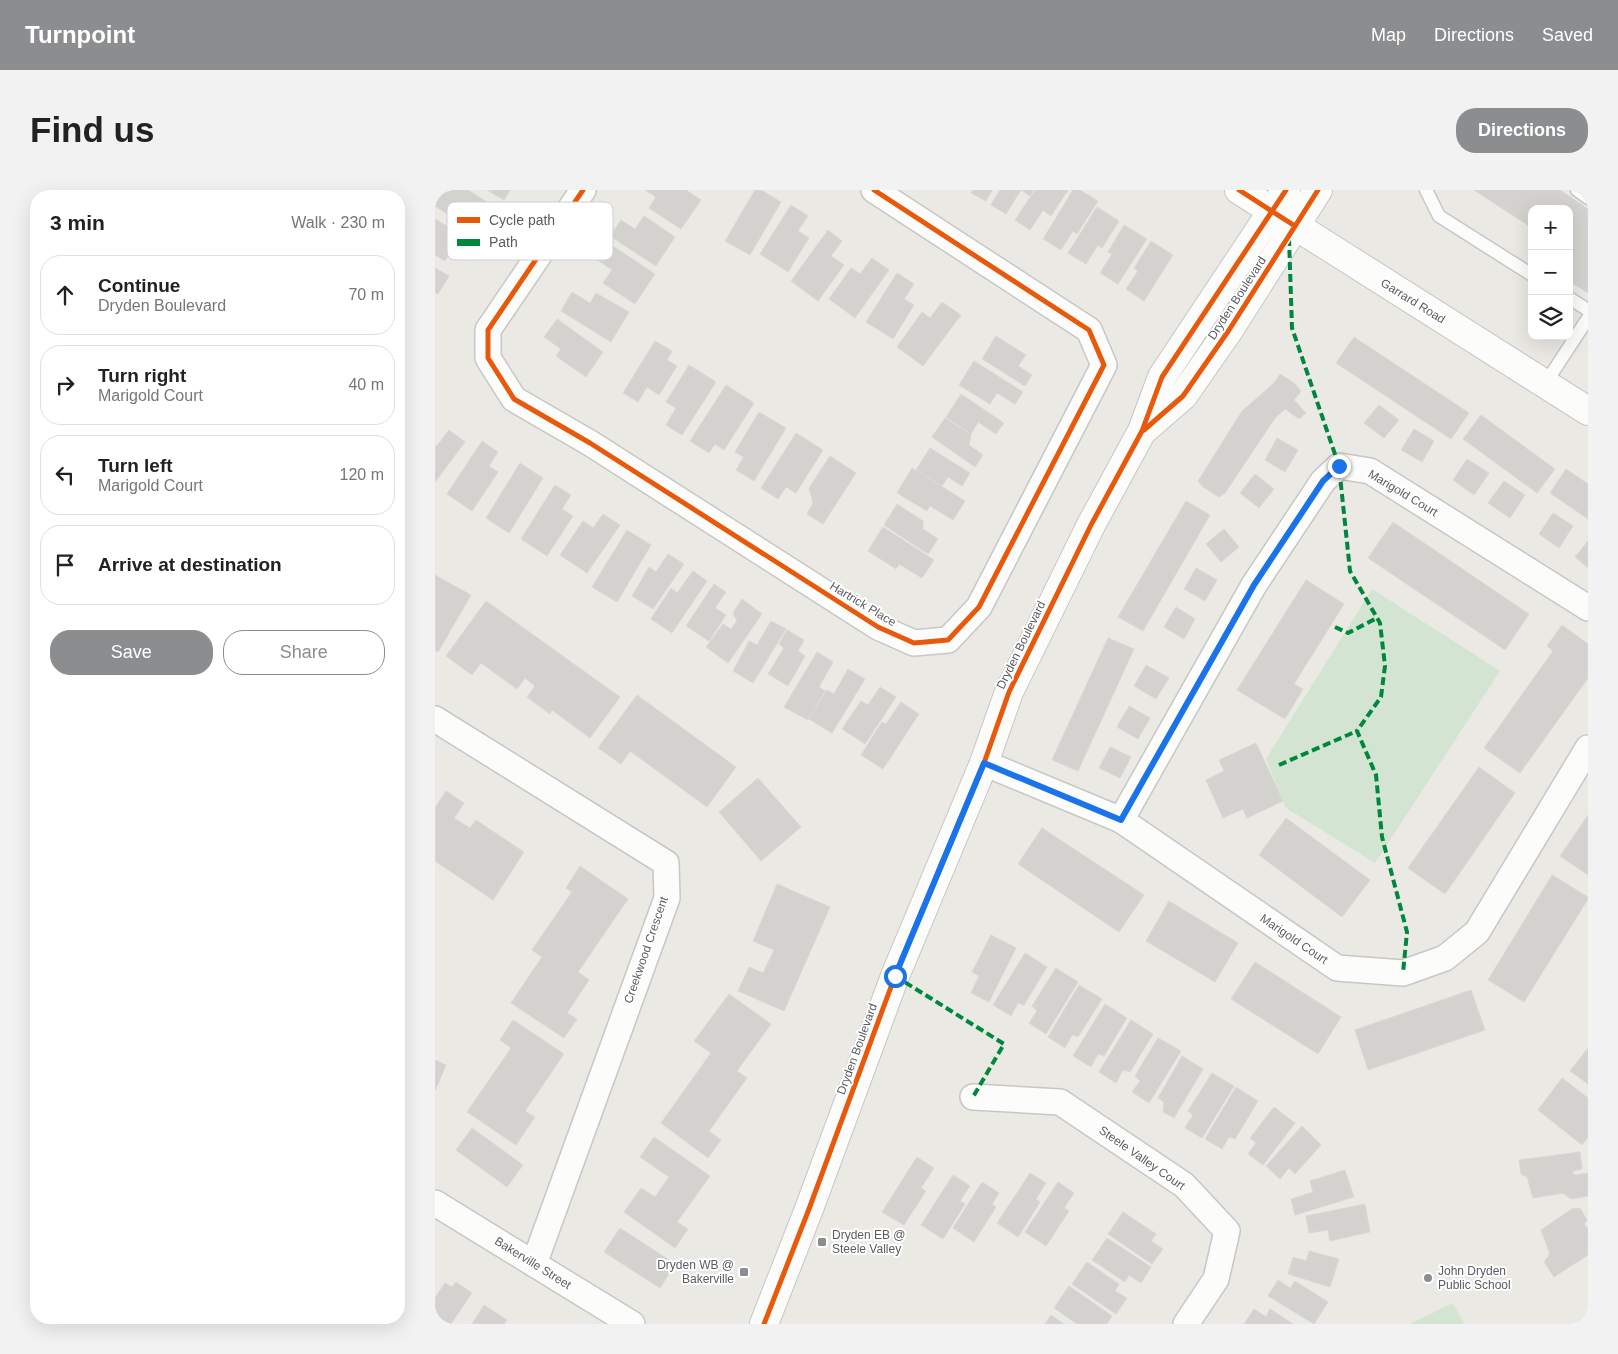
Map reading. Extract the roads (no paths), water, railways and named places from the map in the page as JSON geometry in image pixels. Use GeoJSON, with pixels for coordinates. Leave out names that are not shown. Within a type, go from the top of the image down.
{"type":"FeatureCollection","features":[{"type":"Feature","properties":{"kind":"street","name":"Hartrick Place"},"geometry":{"type":"LineString","coordinates":[[575,202],[583,190]]}},
{"type":"Feature","properties":{"kind":"street","name":"Hartrick Place"},"geometry":{"type":"LineString","coordinates":[[536,260],[488,330],[488,358],[513,400],[589,443],[878,626],[914,643],[948,640],[979,607],[1104,366],[1089,330],[874,190]]}},
{"type":"Feature","properties":{"kind":"street","name":"Garrard Road"},"geometry":{"type":"LineString","coordinates":[[1239,190],[1279,201],[1295,226],[1588,411]]}},
{"type":"Feature","properties":{"kind":"street","name":"Dryden Boulevard"},"geometry":{"type":"LineString","coordinates":[[1142,431],[1183,396],[1229,330],[1318,190]]}},
{"type":"Feature","properties":{"kind":"street","name":"Dryden Boulevard"},"geometry":{"type":"LineString","coordinates":[[764,1324],[809,1209],[895,976],[984,763],[1009,692],[1091,525],[1142,431],[1162,377],[1279,201]]}},
{"type":"Feature","properties":{"kind":"street","name":"Marigold Court"},"geometry":{"type":"LineString","coordinates":[[1121,820],[1254,585],[1323,481],[1339,466],[1370,471],[1588,608]]}},
{"type":"Feature","properties":{"kind":"street","name":"Creekwood Crescent"},"geometry":{"type":"LineString","coordinates":[[435,719],[666,863],[667,898],[534,1264]]}},
{"type":"Feature","properties":{"kind":"street","name":"Marigold Court"},"geometry":{"type":"LineString","coordinates":[[984,763],[1121,820],[1337,968],[1403,973],[1445,958],[1477,932],[1588,748]]}},
{"type":"Feature","properties":{"kind":"street","name":"Steele Valley Court"},"geometry":{"type":"LineString","coordinates":[[973,1097],[1060,1102],[1184,1185],[1227,1231],[1216,1279],[1186,1324]]}},
{"type":"Feature","properties":{"kind":"street","name":"Bakerville Street"},"geometry":{"type":"LineString","coordinates":[[435,1203],[632,1324]]}},
{"type":"Feature","properties":{"kind":"lane"},"geometry":{"type":"LineString","coordinates":[[1426,190],[1439,216],[1528,272]]}},
{"type":"Feature","properties":{"kind":"lane"},"geometry":{"type":"LineString","coordinates":[[1577,190],[1588,198]]}},
{"type":"Feature","properties":{"kind":"lane"},"geometry":{"type":"LineString","coordinates":[[1573,301],[1588,310]]}},
{"type":"Feature","properties":{"kind":"lane"},"geometry":{"type":"LineString","coordinates":[[1545,384],[1588,318]]}},
{"type":"Feature","properties":{"kind":"place","name":"Dryden EB @ Steele Valley"},"geometry":{"type":"Point","coordinates":[822,1242]}},
{"type":"Feature","properties":{"kind":"place","name":"Dryden WB @ Bakerville"},"geometry":{"type":"Point","coordinates":[744,1272]}},
{"type":"Feature","properties":{"kind":"place","name":"John Dryden Public School"},"geometry":{"type":"Point","coordinates":[1428,1278]}}]}
